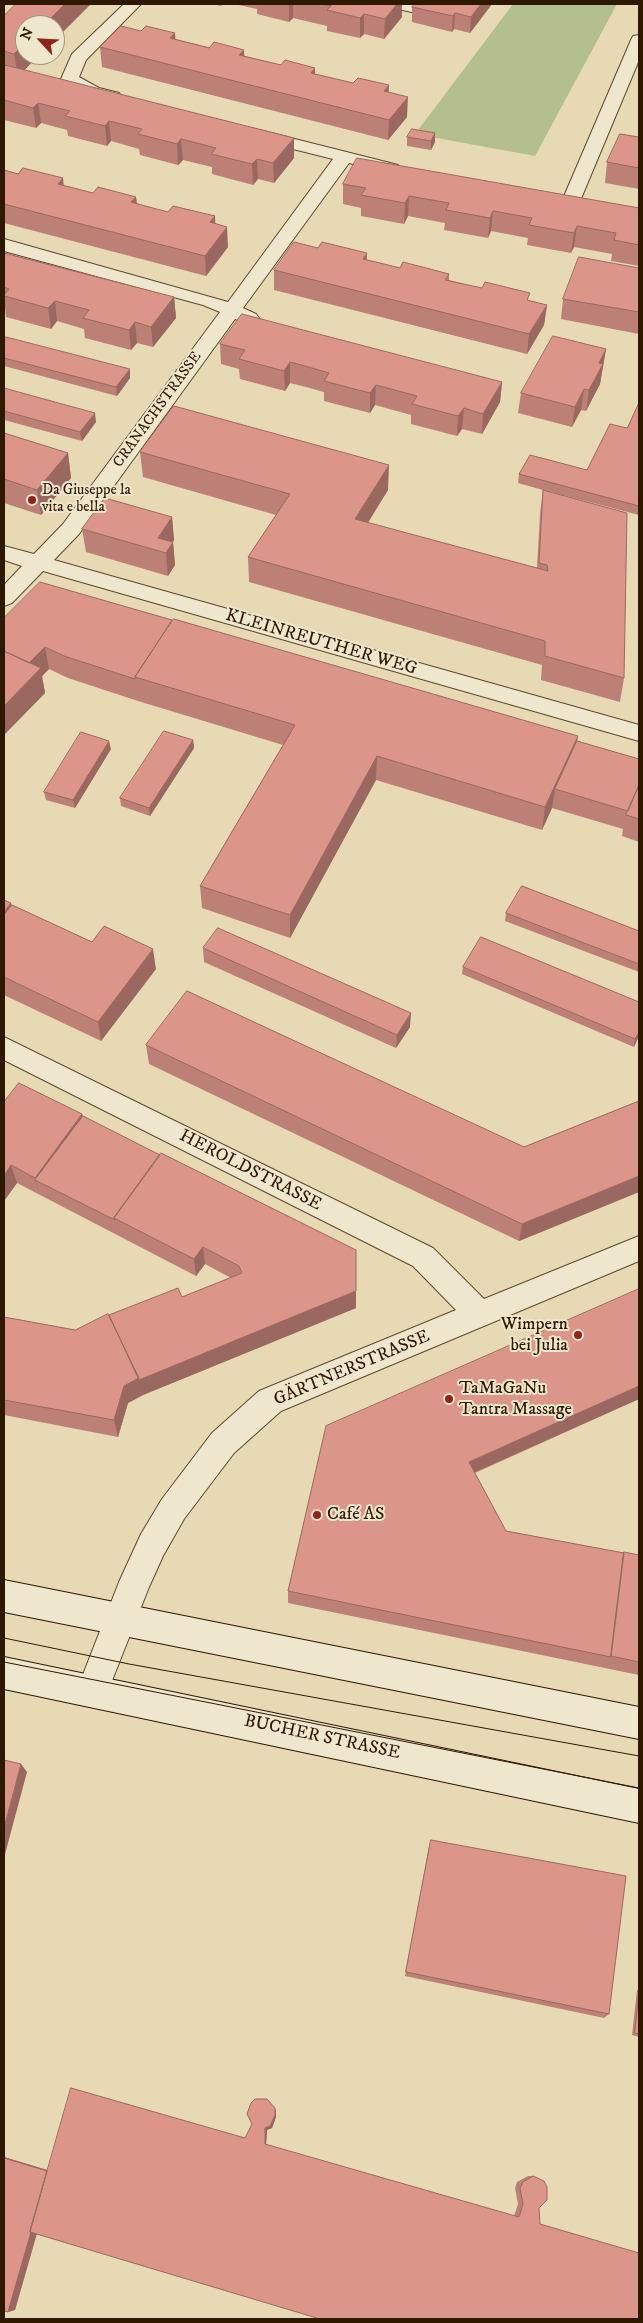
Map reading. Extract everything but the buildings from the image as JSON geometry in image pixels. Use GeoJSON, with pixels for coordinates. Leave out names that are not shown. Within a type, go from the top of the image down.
{"type":"FeatureCollection","features":[{"type":"Feature","properties":{"kind":"street"},"geometry":{"type":"LineString","coordinates":[[132,102],[93,92],[70,79],[78,58],[134,4]]}},
{"type":"Feature","properties":{"kind":"street"},"geometry":{"type":"LineString","coordinates":[[400,4],[416,8]]}},
{"type":"Feature","properties":{"kind":"street"},"geometry":{"type":"LineString","coordinates":[[571,201],[639,41]]}},
{"type":"Feature","properties":{"kind":"street"},"geometry":{"type":"LineString","coordinates":[[238,129],[406,171]]}},
{"type":"Feature","properties":{"kind":"street","name":"CRANACHSTRASSE"},"geometry":{"type":"LineString","coordinates":[[4,598],[71,529],[344,157]]}},
{"type":"Feature","properties":{"kind":"street"},"geometry":{"type":"LineString","coordinates":[[552,198],[590,205]]}},
{"type":"Feature","properties":{"kind":"street"},"geometry":{"type":"LineString","coordinates":[[4,245],[210,301],[266,324]]}},
{"type":"Feature","properties":{"kind":"street","name":"KLEINREUTHER WEG"},"geometry":{"type":"LineString","coordinates":[[4,553],[639,733]]}},
{"type":"Feature","properties":{"kind":"street","name":"HEROLDSTRASSE"},"geometry":{"type":"LineString","coordinates":[[4,1048],[423,1257],[480,1315]]}},
{"type":"Feature","properties":{"kind":"street","name":"GÄRTNERSTRASSE"},"geometry":{"type":"LineString","coordinates":[[93,1690],[120,1619],[152,1545],[173,1509],[222,1443],[270,1402],[639,1248]]}},
{"type":"Feature","properties":{"kind":"street"},"geometry":{"type":"LineString","coordinates":[[4,1596],[639,1723]]}},
{"type":"Feature","properties":{"kind":"street","name":"BUCHER STRASSE"},"geometry":{"type":"LineString","coordinates":[[4,1673],[93,1690],[639,1806]]}},
{"type":"Feature","properties":{"kind":"green space"},"geometry":{"type":"Polygon","coordinates":[[[513,4],[617,4],[535,156],[415,134],[513,4]]]}},
{"type":"Feature","properties":{"kind":"tram line"},"geometry":{"type":"LineString","coordinates":[[4,1638],[129,1664],[639,1756]]}},
{"type":"Feature","properties":{"kind":"tram line"},"geometry":{"type":"LineString","coordinates":[[4,1662],[639,1788]]}},
{"type":"Feature","properties":{"kind":"place","name":"Da Giuseppe la vita e bella"},"geometry":{"type":"Point","coordinates":[32,500]}},
{"type":"Feature","properties":{"kind":"place","name":"Wimpern bei Julia"},"geometry":{"type":"Point","coordinates":[578,1335]}},
{"type":"Feature","properties":{"kind":"place","name":"TaMaGaNu Tantra Massage"},"geometry":{"type":"Point","coordinates":[449,1399]}},
{"type":"Feature","properties":{"kind":"place","name":"Café AS"},"geometry":{"type":"Point","coordinates":[317,1515]}}]}
